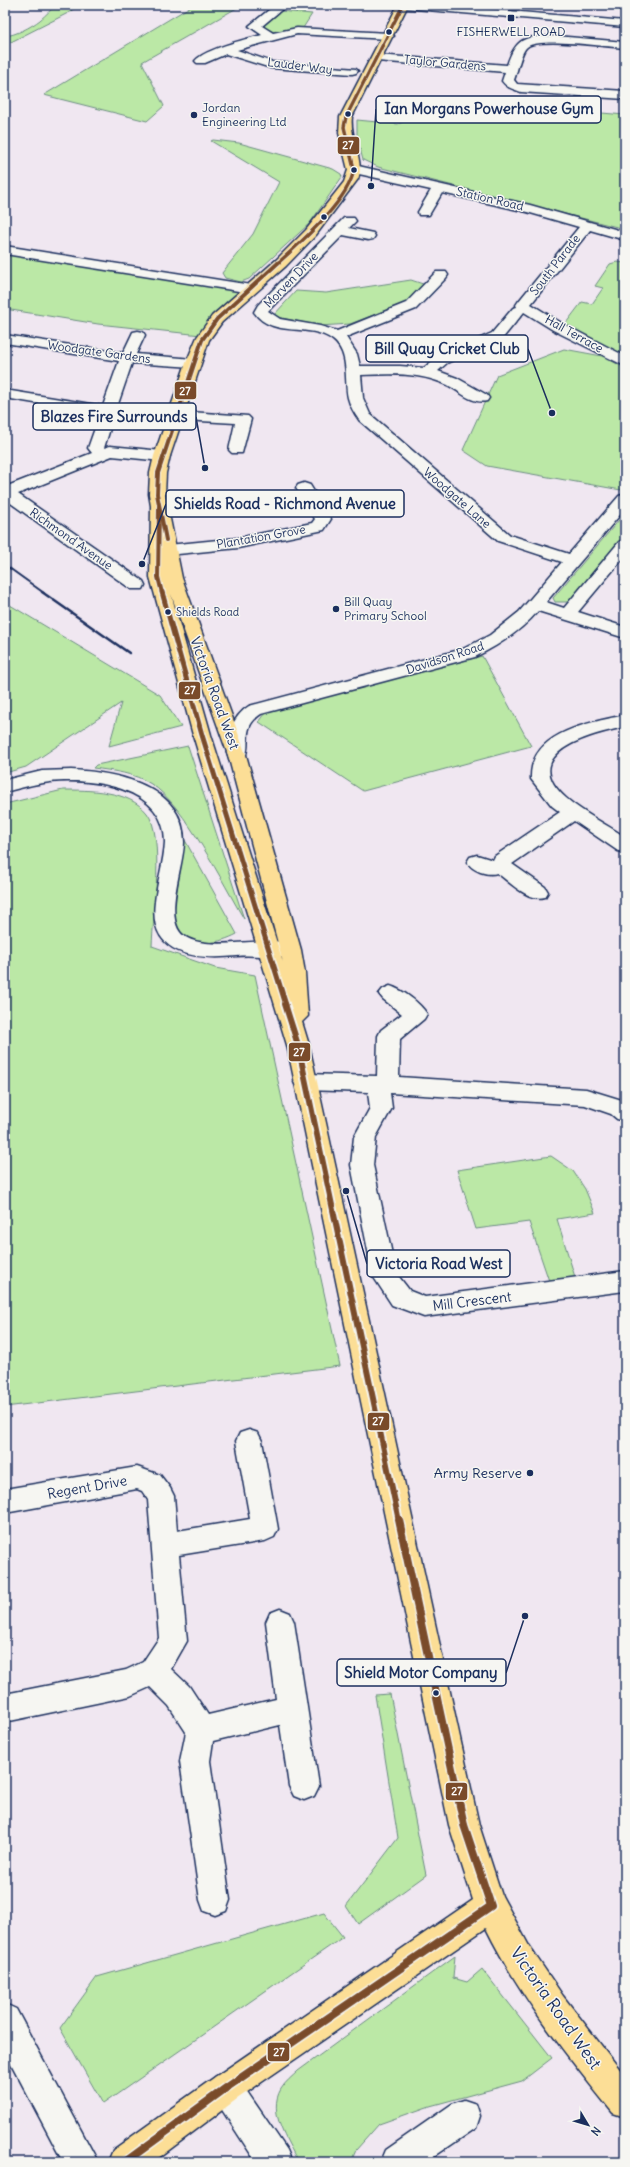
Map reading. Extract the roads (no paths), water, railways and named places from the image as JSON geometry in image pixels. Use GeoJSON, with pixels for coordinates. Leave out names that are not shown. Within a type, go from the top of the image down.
{"type":"FeatureCollection","features":[{"type":"Feature","properties":{"kind":"main road"},"geometry":{"type":"LineString","coordinates":[[166,577],[157,494],[158,473],[162,456],[193,363],[208,329],[216,319],[314,230],[343,193],[353,176],[354,169],[344,127],[348,111],[377,58],[403,5]]}},
{"type":"Feature","properties":{"kind":"main road","name":"Victoria Road West"},"geometry":{"type":"LineString","coordinates":[[166,577],[183,664],[202,734],[298,1045],[464,1825],[491,1906],[529,1974],[599,2069],[625,2101]]}},
{"type":"Feature","properties":{"kind":"main road","name":"Victoria Road West"},"geometry":{"type":"LineString","coordinates":[[166,577],[212,685],[238,759],[291,950],[295,973],[298,1045]]}},
{"type":"Feature","properties":{"kind":"main road"},"geometry":{"type":"LineString","coordinates":[[125,2162],[226,2088],[491,1906]]}},
{"type":"Feature","properties":{"kind":"street"},"geometry":{"type":"LineString","coordinates":[[270,36],[255,26],[282,5]]}},
{"type":"Feature","properties":{"kind":"street"},"geometry":{"type":"LineString","coordinates":[[403,5],[625,24]]}},
{"type":"Feature","properties":{"kind":"street"},"geometry":{"type":"LineString","coordinates":[[583,21],[588,10]]}},
{"type":"Feature","properties":{"kind":"street"},"geometry":{"type":"LineString","coordinates":[[315,31],[321,20]]}},
{"type":"Feature","properties":{"kind":"street"},"geometry":{"type":"LineString","coordinates":[[201,61],[226,50],[270,36],[297,31],[388,36]]}},
{"type":"Feature","properties":{"kind":"street"},"geometry":{"type":"LineString","coordinates":[[625,45],[550,40],[531,41],[520,47],[508,81],[513,86],[625,95]]}},
{"type":"Feature","properties":{"kind":"street","name":"Lauder Way"},"geometry":{"type":"LineString","coordinates":[[226,50],[271,64],[352,71]]}},
{"type":"Feature","properties":{"kind":"street","name":"Taylor Gardens"},"geometry":{"type":"LineString","coordinates":[[377,58],[513,69]]}},
{"type":"Feature","properties":{"kind":"street","name":"Station Road"},"geometry":{"type":"LineString","coordinates":[[354,169],[439,187],[588,224],[625,236]]}},
{"type":"Feature","properties":{"kind":"street"},"geometry":{"type":"LineString","coordinates":[[424,212],[439,187]]}},
{"type":"Feature","properties":{"kind":"street","name":"South Parade"},"geometry":{"type":"LineString","coordinates":[[426,374],[442,360],[497,336],[588,224]]}},
{"type":"Feature","properties":{"kind":"street","name":"Morven Drive"},"geometry":{"type":"LineString","coordinates":[[337,336],[329,332],[275,322],[268,319],[261,312],[345,226],[368,236]]}},
{"type":"Feature","properties":{"kind":"street"},"geometry":{"type":"LineString","coordinates":[[5,250],[251,288]]}},
{"type":"Feature","properties":{"kind":"street"},"geometry":{"type":"LineString","coordinates":[[451,284],[438,278],[410,306],[337,336],[349,350],[352,371],[402,369],[450,380],[466,392],[482,398]]}},
{"type":"Feature","properties":{"kind":"street","name":"Hall Terrace"},"geometry":{"type":"LineString","coordinates":[[521,308],[625,362]]}},
{"type":"Feature","properties":{"kind":"street"},"geometry":{"type":"LineString","coordinates":[[100,454],[96,448],[138,334]]}},
{"type":"Feature","properties":{"kind":"street","name":"Woodgate Gardens"},"geometry":{"type":"LineString","coordinates":[[5,339],[128,358],[193,363]]}},
{"type":"Feature","properties":{"kind":"street","name":"Woodgate Lane"},"geometry":{"type":"LineString","coordinates":[[352,371],[358,408],[368,421],[504,538],[572,560]]}},
{"type":"Feature","properties":{"kind":"street"},"geometry":{"type":"LineString","coordinates":[[5,394],[108,412],[243,419],[237,450]]}},
{"type":"Feature","properties":{"kind":"street"},"geometry":{"type":"LineString","coordinates":[[5,492],[110,450],[162,456]]}},
{"type":"Feature","properties":{"kind":"street","name":"Plantation Grove"},"geometry":{"type":"LineString","coordinates":[[163,551],[238,543],[318,527],[323,519],[304,488]]}},
{"type":"Feature","properties":{"kind":"street","name":"Richmond Avenue"},"geometry":{"type":"LineString","coordinates":[[5,492],[137,585]]}},
{"type":"Feature","properties":{"kind":"street","name":"Davidson Road"},"geometry":{"type":"LineString","coordinates":[[238,759],[237,739],[242,724],[248,715],[255,710],[452,658],[496,640],[516,624],[625,499]]}},
{"type":"Feature","properties":{"kind":"street"},"geometry":{"type":"LineString","coordinates":[[567,615],[625,545]]}},
{"type":"Feature","properties":{"kind":"street"},"geometry":{"type":"LineString","coordinates":[[534,604],[625,633]]}},
{"type":"Feature","properties":{"kind":"street"},"geometry":{"type":"LineString","coordinates":[[625,720],[574,734],[549,752],[541,763],[540,779],[559,802],[625,846]]}},
{"type":"Feature","properties":{"kind":"street"},"geometry":{"type":"LineString","coordinates":[[5,786],[44,777],[93,777],[123,784],[148,796],[163,810],[173,829],[174,851],[163,915],[167,933],[182,945],[203,951],[268,948],[291,950]]}},
{"type":"Feature","properties":{"kind":"street"},"geometry":{"type":"LineString","coordinates":[[477,862],[490,868],[501,864],[504,858],[573,812]]}},
{"type":"Feature","properties":{"kind":"street"},"geometry":{"type":"LineString","coordinates":[[501,864],[502,867],[538,892]]}},
{"type":"Feature","properties":{"kind":"street","name":"Mill Crescent"},"geometry":{"type":"LineString","coordinates":[[390,994],[416,1014],[389,1036],[381,1108],[366,1137],[362,1164],[385,1276],[401,1298],[424,1307],[625,1281]]}},
{"type":"Feature","properties":{"kind":"street"},"geometry":{"type":"LineString","coordinates":[[305,1082],[383,1084],[586,1097],[619,1108],[625,1113]]}},
{"type":"Feature","properties":{"kind":"street"},"geometry":{"type":"LineString","coordinates":[[165,1545],[265,1529],[249,1441]]}},
{"type":"Feature","properties":{"kind":"street","name":"Regent Drive"},"geometry":{"type":"LineString","coordinates":[[5,1501],[137,1478],[151,1483],[161,1496],[173,1640],[153,1671],[130,1683],[5,1708]]}},
{"type":"Feature","properties":{"kind":"street"},"geometry":{"type":"LineString","coordinates":[[280,1622],[304,1786]]}},
{"type":"Feature","properties":{"kind":"street"},"geometry":{"type":"LineString","coordinates":[[153,1671],[179,1696],[201,1730],[195,1761],[215,1900]]}},
{"type":"Feature","properties":{"kind":"street"},"geometry":{"type":"LineString","coordinates":[[201,1730],[292,1709]]}},
{"type":"Feature","properties":{"kind":"street"},"geometry":{"type":"LineString","coordinates":[[5,2020],[81,2162]]}},
{"type":"Feature","properties":{"kind":"street"},"geometry":{"type":"LineString","coordinates":[[226,2088],[275,2162]]}},
{"type":"Feature","properties":{"kind":"street"},"geometry":{"type":"LineString","coordinates":[[398,2162],[464,2116]]}},
{"type":"Feature","properties":{"kind":"railway"},"geometry":{"type":"LineString","coordinates":[[5,565],[44,593]]}},
{"type":"Feature","properties":{"kind":"railway"},"geometry":{"type":"LineString","coordinates":[[42,592],[129,653]]}},
{"type":"Feature","properties":{"kind":"place","name":"FISHERWELL ROAD"},"geometry":{"type":"Point","coordinates":[511,18]}},
{"type":"Feature","properties":{"kind":"place","name":"Jordan Engineering Ltd"},"geometry":{"type":"Point","coordinates":[194,115]}},
{"type":"Feature","properties":{"kind":"place","name":"Ian Morgans Powerhouse Gym"},"geometry":{"type":"Point","coordinates":[371,186]}},
{"type":"Feature","properties":{"kind":"place","name":"Bill Quay Cricket Club"},"geometry":{"type":"Point","coordinates":[552,413]}},
{"type":"Feature","properties":{"kind":"place","name":"Blazes Fire Surrounds"},"geometry":{"type":"Point","coordinates":[205,468]}},
{"type":"Feature","properties":{"kind":"place","name":"Shields Road - Richmond Avenue"},"geometry":{"type":"Point","coordinates":[142,564]}},
{"type":"Feature","properties":{"kind":"place","name":"Bill Quay Primary School"},"geometry":{"type":"Point","coordinates":[336,609]}},
{"type":"Feature","properties":{"kind":"place","name":"Shields Road"},"geometry":{"type":"Point","coordinates":[168,612]}},
{"type":"Feature","properties":{"kind":"place","name":"Victoria Road West"},"geometry":{"type":"Point","coordinates":[346,1191]}},
{"type":"Feature","properties":{"kind":"place","name":"Army Reserve"},"geometry":{"type":"Point","coordinates":[530,1473]}},
{"type":"Feature","properties":{"kind":"place","name":"Shield Motor Company"},"geometry":{"type":"Point","coordinates":[525,1616]}}]}
